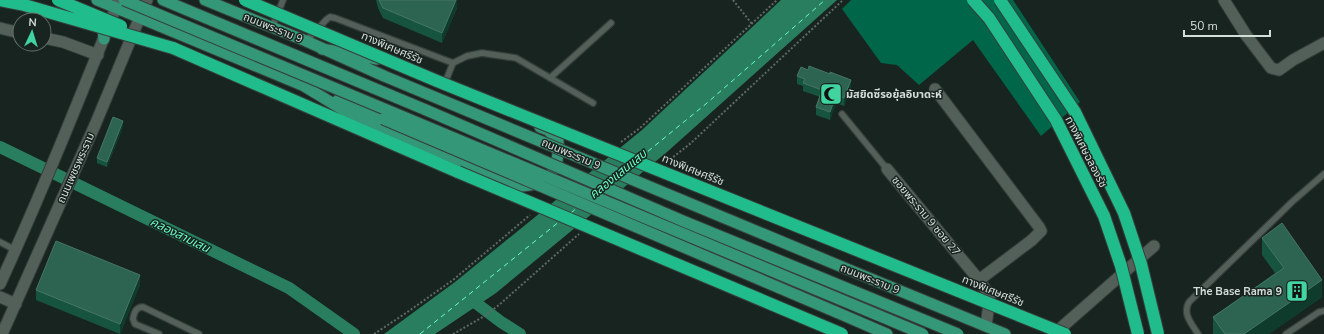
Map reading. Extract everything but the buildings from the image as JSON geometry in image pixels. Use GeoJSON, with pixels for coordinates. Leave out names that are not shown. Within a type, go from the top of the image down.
{"type":"FeatureCollection","features":[{"type":"Feature","properties":{"kind":"highway"},"geometry":{"type":"LineString","coordinates":[[0,0],[24,5],[173,48]]}},
{"type":"Feature","properties":{"kind":"highway"},"geometry":{"type":"LineString","coordinates":[[58,0],[173,48],[458,172],[842,334]]}},
{"type":"Feature","properties":{"kind":"highway","name":"ทางพิเศษศรีรัช"},"geometry":{"type":"LineString","coordinates":[[245,0],[445,84],[1065,334]]}},
{"type":"Feature","properties":{"kind":"highway","name":"ทางพิเศษฉลองรัช"},"geometry":{"type":"LineString","coordinates":[[973,0],[989,18],[1056,120],[1104,216],[1121,266],[1138,334]]}},
{"type":"Feature","properties":{"kind":"highway","name":"ทางพิเศษฉลองรัช"},"geometry":{"type":"LineString","coordinates":[[1000,0],[1075,112],[1124,213],[1141,264],[1158,334]]}},
{"type":"Feature","properties":{"kind":"main road"},"geometry":{"type":"LineString","coordinates":[[104,39],[102,13],[98,0],[120,3],[923,334]]}},
{"type":"Feature","properties":{"kind":"main road","name":"ถนนพระราม 9"},"geometry":{"type":"LineString","coordinates":[[163,0],[426,110],[683,221],[958,334]]}},
{"type":"Feature","properties":{"kind":"main road","name":"ถนนพระราม 9"},"geometry":{"type":"LineString","coordinates":[[205,0],[1005,334]]}},
{"type":"Feature","properties":{"kind":"main road"},"geometry":{"type":"LineString","coordinates":[[120,3],[140,18],[383,119],[887,334]]}},
{"type":"Feature","properties":{"kind":"main road"},"geometry":{"type":"LineString","coordinates":[[304,86],[355,117],[522,186],[544,183],[554,172],[559,155],[558,140],[548,130],[444,85],[375,58],[322,49]]}},
{"type":"Feature","properties":{"kind":"street","name":"ถนนเพชรพระราม"},"geometry":{"type":"LineString","coordinates":[[2,334],[95,125],[147,0]]}},
{"type":"Feature","properties":{"kind":"street"},"geometry":{"type":"LineString","coordinates":[[1224,0],[1246,35],[1271,68],[1275,70],[1279,70],[1293,60],[1324,43]]}},
{"type":"Feature","properties":{"kind":"street","name":"ถนนเพชรพระราม"},"geometry":{"type":"LineString","coordinates":[[0,284],[26,227],[120,3]]}},
{"type":"Feature","properties":{"kind":"street"},"geometry":{"type":"LineString","coordinates":[[0,28],[12,31]]}},
{"type":"Feature","properties":{"kind":"street"},"geometry":{"type":"LineString","coordinates":[[52,40],[63,42],[98,55]]}},
{"type":"Feature","properties":{"kind":"street"},"geometry":{"type":"LineString","coordinates":[[935,89],[1041,231],[1032,240],[979,280]]}},
{"type":"Feature","properties":{"kind":"street","name":"ซอยพระราม 9 ซอย 27"},"geometry":{"type":"LineString","coordinates":[[887,169],[979,280],[990,296],[986,326]]}},
{"type":"Feature","properties":{"kind":"street"},"geometry":{"type":"LineString","coordinates":[[1054,334],[1154,246]]}},
{"type":"Feature","properties":{"kind":"street"},"geometry":{"type":"LineString","coordinates":[[0,298],[16,304]]}},
{"type":"Feature","properties":{"kind":"lane"},"geometry":{"type":"LineString","coordinates":[[272,28],[283,0]]}},
{"type":"Feature","properties":{"kind":"lane"},"geometry":{"type":"LineString","coordinates":[[306,41],[330,17],[454,63]]}},
{"type":"Feature","properties":{"kind":"lane"},"geometry":{"type":"LineString","coordinates":[[550,78],[611,23]]}},
{"type":"Feature","properties":{"kind":"lane"},"geometry":{"type":"LineString","coordinates":[[444,85],[454,63],[467,56],[482,53],[516,58],[593,103]]}},
{"type":"Feature","properties":{"kind":"lane"},"geometry":{"type":"LineString","coordinates":[[842,114],[887,169]]}},
{"type":"Feature","properties":{"kind":"lane"},"geometry":{"type":"LineString","coordinates":[[1198,334],[1187,316],[1186,309],[1189,302],[1293,201],[1324,174]]}},
{"type":"Feature","properties":{"kind":"lane"},"geometry":{"type":"LineString","coordinates":[[0,242],[15,250]]}},
{"type":"Feature","properties":{"kind":"lane"},"geometry":{"type":"LineString","coordinates":[[159,334],[135,324],[133,319],[136,310],[143,307],[199,334]]}},
{"type":"Feature","properties":{"kind":"lane"},"geometry":{"type":"LineString","coordinates":[[1286,334],[1319,312],[1324,311]]}},
{"type":"Feature","properties":{"kind":"path"},"geometry":{"type":"LineString","coordinates":[[733,0],[752,24]]}},
{"type":"Feature","properties":{"kind":"path"},"geometry":{"type":"LineString","coordinates":[[662,167],[691,143],[843,0]]}},
{"type":"Feature","properties":{"kind":"path"},"geometry":{"type":"LineString","coordinates":[[453,334],[483,317],[499,305],[579,234]]}},
{"type":"Feature","properties":{"kind":"shaded area"},"geometry":{"type":"Polygon","coordinates":[[[851,0],[1013,0],[1080,102],[1041,136],[973,40],[919,85],[897,65],[881,63],[842,9],[851,0]]]}},
{"type":"Feature","properties":{"kind":"water","name":"คลองแสนแสบ"},"geometry":{"type":"Polygon","coordinates":[[[781,0],[837,0],[667,152],[496,293],[435,334],[384,334],[455,282],[642,130],[781,0]]]}},
{"type":"Feature","properties":{"kind":"waterway","name":"คลองสามเสน"},"geometry":{"type":"LineString","coordinates":[[0,147],[289,288],[354,334]]}},
{"type":"Feature","properties":{"kind":"waterway"},"geometry":{"type":"LineString","coordinates":[[468,297],[501,322],[520,334]]}},
{"type":"Feature","properties":{"kind":"ferry route"},"geometry":{"type":"LineString","coordinates":[[641,157],[707,103],[825,0]]}},
{"type":"Feature","properties":{"kind":"ferry route"},"geometry":{"type":"LineString","coordinates":[[624,170],[631,165]]}},
{"type":"Feature","properties":{"kind":"ferry route"},"geometry":{"type":"LineString","coordinates":[[608,183],[615,177]]}},
{"type":"Feature","properties":{"kind":"ferry route"},"geometry":{"type":"LineString","coordinates":[[571,213],[578,207]]}},
{"type":"Feature","properties":{"kind":"ferry route"},"geometry":{"type":"LineString","coordinates":[[420,334],[560,221]]}},
{"type":"Feature","properties":{"kind":"place","name":"มัสยิดซีรอยุ้ลอิบาดะห์"},"geometry":{"type":"Point","coordinates":[831,94]}},
{"type":"Feature","properties":{"kind":"place","name":"The Base Rama 9"},"geometry":{"type":"Point","coordinates":[1297,291]}}]}
